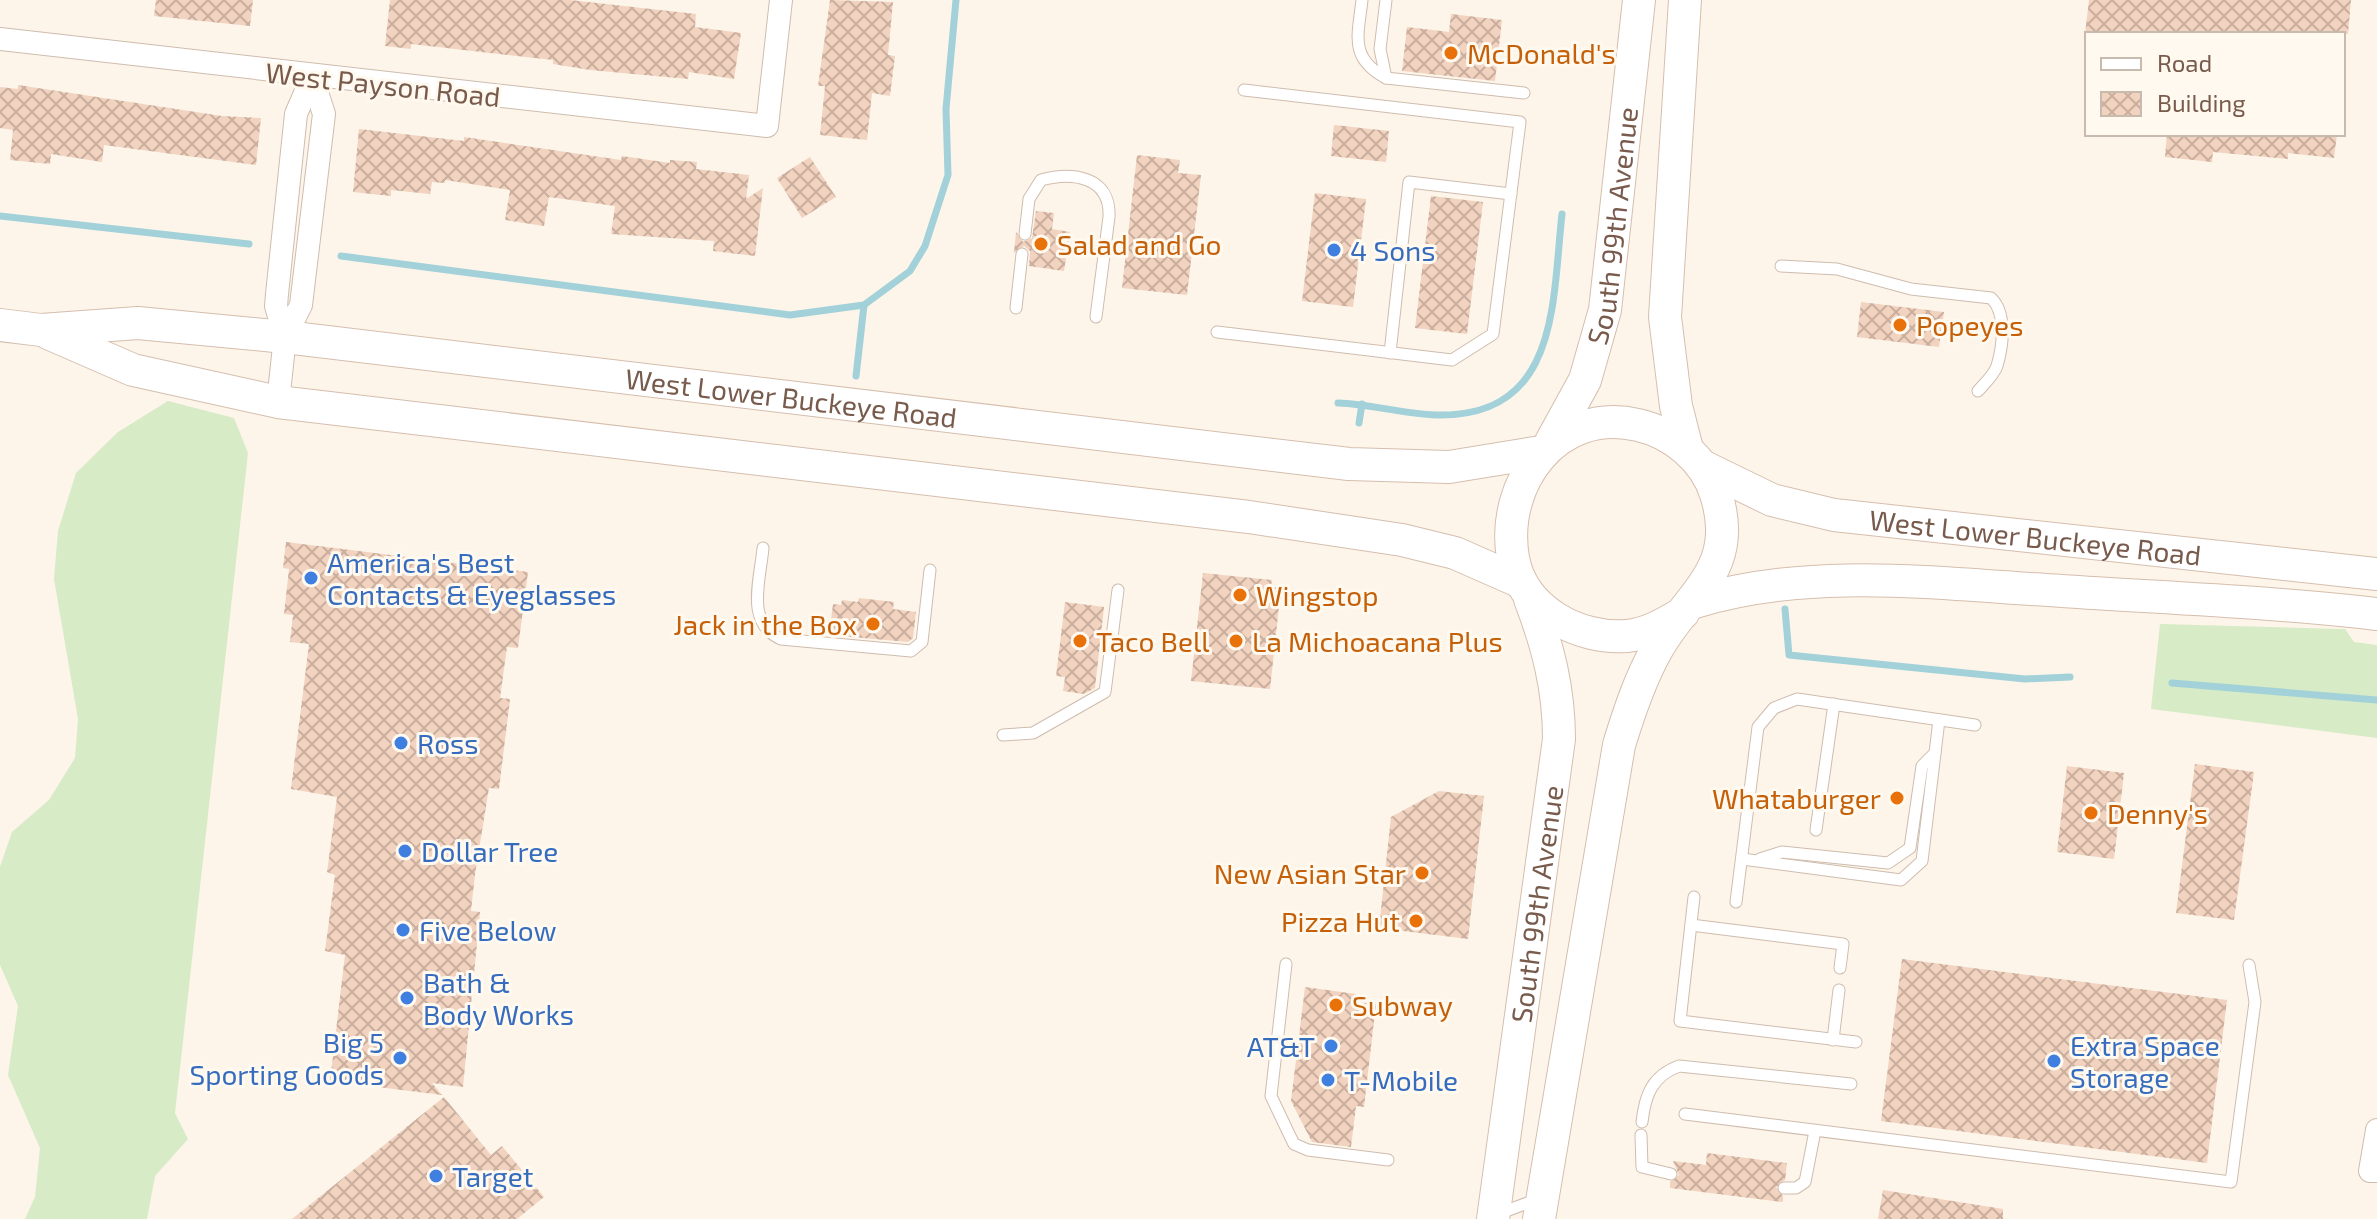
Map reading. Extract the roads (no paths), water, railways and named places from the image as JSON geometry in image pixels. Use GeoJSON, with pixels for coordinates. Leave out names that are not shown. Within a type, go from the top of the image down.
{"type":"FeatureCollection","features":[{"type":"Feature","properties":{"kind":"main road","name":"South 99th Avenue"},"geometry":{"type":"LineString","coordinates":[[1546,447],[1585,380],[1605,310],[1639,0]]}},
{"type":"Feature","properties":{"kind":"main road","name":"South 99th Avenue"},"geometry":{"type":"LineString","coordinates":[[1685,0],[1665,317],[1676,406],[1694,458]]}},
{"type":"Feature","properties":{"kind":"main road","name":"West Lower Buckeye Road"},"geometry":{"type":"LineString","coordinates":[[0,325],[41,330],[138,323],[285,337],[1349,464],[1449,467],[1546,447]]}},
{"type":"Feature","properties":{"kind":"main road","name":"West Lower Buckeye Road"},"geometry":{"type":"LineString","coordinates":[[41,330],[133,370],[278,402],[1264,519],[1402,540],[1455,553],[1524,587]]}},
{"type":"Feature","properties":{"kind":"main road"},"geometry":{"type":"LineString","coordinates":[[1620,423],[1651,428],[1694,458],[1716,492],[1722,521],[1721,550],[1712,578],[1689,607],[1658,628],[1630,636],[1601,636],[1573,629],[1548,614],[1524,587],[1513,561],[1512,516],[1527,471],[1546,447],[1589,425],[1620,423]]}},
{"type":"Feature","properties":{"kind":"main road","name":"West Lower Buckeye Road"},"geometry":{"type":"LineString","coordinates":[[1694,458],[1772,500],[1834,515],[2377,574]]}},
{"type":"Feature","properties":{"kind":"main road","name":"West Lower Buckeye Road"},"geometry":{"type":"LineString","coordinates":[[1689,607],[1732,590],[1826,580],[2193,599],[2377,614]]}},
{"type":"Feature","properties":{"kind":"main road","name":"South 99th Avenue"},"geometry":{"type":"LineString","coordinates":[[1493,1217],[1559,739],[1559,705],[1551,658],[1524,587]]}},
{"type":"Feature","properties":{"kind":"main road","name":"South 99th Avenue"},"geometry":{"type":"LineString","coordinates":[[1541,1208],[1619,745],[1651,662],[1689,607]]}},
{"type":"Feature","properties":{"kind":"street","name":"West Payson Road"},"geometry":{"type":"LineString","coordinates":[[0,39],[312,77],[767,126],[781,0]]}},
{"type":"Feature","properties":{"kind":"street"},"geometry":{"type":"LineString","coordinates":[[278,402],[285,337],[276,306],[283,234],[296,114],[312,77]]}},
{"type":"Feature","properties":{"kind":"street"},"geometry":{"type":"LineString","coordinates":[[2373,1171],[2377,1130]]}},
{"type":"Feature","properties":{"kind":"lane"},"geometry":{"type":"LineString","coordinates":[[1362,0],[1357,44],[1368,68],[1386,78],[1524,93]]}},
{"type":"Feature","properties":{"kind":"lane"},"geometry":{"type":"LineString","coordinates":[[1386,0],[1380,49],[1386,78]]}},
{"type":"Feature","properties":{"kind":"lane"},"geometry":{"type":"LineString","coordinates":[[1217,332],[1452,360],[1493,334],[1520,122],[1244,90]]}},
{"type":"Feature","properties":{"kind":"lane"},"geometry":{"type":"LineString","coordinates":[[1025,234],[1029,199],[1041,180],[1056,176],[1078,178],[1097,183],[1104,190],[1110,201],[1109,217],[1096,317]]}},
{"type":"Feature","properties":{"kind":"lane"},"geometry":{"type":"LineString","coordinates":[[1390,353],[1409,182],[1511,194]]}},
{"type":"Feature","properties":{"kind":"lane"},"geometry":{"type":"LineString","coordinates":[[1016,308],[1022,254]]}},
{"type":"Feature","properties":{"kind":"lane"},"geometry":{"type":"LineString","coordinates":[[1781,266],[1837,269],[1911,289],[1991,298],[1998,305],[2001,317],[1996,368],[1978,391]]}},
{"type":"Feature","properties":{"kind":"lane"},"geometry":{"type":"LineString","coordinates":[[763,548],[759,621],[766,632],[781,639],[911,651],[922,642],[930,570]]}},
{"type":"Feature","properties":{"kind":"lane"},"geometry":{"type":"LineString","coordinates":[[1003,735],[1033,733],[1105,692],[1118,590]]}},
{"type":"Feature","properties":{"kind":"lane"},"geometry":{"type":"LineString","coordinates":[[1736,902],[1758,727],[1774,708],[1797,699],[1975,725]]}},
{"type":"Feature","properties":{"kind":"lane"},"geometry":{"type":"LineString","coordinates":[[1816,830],[1834,704]]}},
{"type":"Feature","properties":{"kind":"lane"},"geometry":{"type":"LineString","coordinates":[[1742,859],[1901,880],[1922,861],[1939,720]]}},
{"type":"Feature","properties":{"kind":"lane"},"geometry":{"type":"LineString","coordinates":[[1756,861],[1782,852],[1874,863],[1888,863],[1901,857],[1910,848],[1922,766],[1935,753]]}},
{"type":"Feature","properties":{"kind":"lane"},"geometry":{"type":"LineString","coordinates":[[1694,897],[1680,1021],[1856,1042]]}},
{"type":"Feature","properties":{"kind":"lane"},"geometry":{"type":"LineString","coordinates":[[1691,925],[1843,944],[1840,968]]}},
{"type":"Feature","properties":{"kind":"lane"},"geometry":{"type":"LineString","coordinates":[[1286,964],[1271,1096],[1294,1144],[1308,1150],[1388,1160]]}},
{"type":"Feature","properties":{"kind":"lane"},"geometry":{"type":"LineString","coordinates":[[1685,1114],[2231,1182],[2255,1002],[2249,965]]}},
{"type":"Feature","properties":{"kind":"lane"},"geometry":{"type":"LineString","coordinates":[[1833,1040],[1839,990]]}},
{"type":"Feature","properties":{"kind":"lane"},"geometry":{"type":"LineString","coordinates":[[1642,1122],[1644,1101],[1651,1086],[1679,1066],[1851,1084]]}},
{"type":"Feature","properties":{"kind":"lane"},"geometry":{"type":"LineString","coordinates":[[1784,1188],[1796,1188],[1805,1182],[1815,1131]]}},
{"type":"Feature","properties":{"kind":"lane"},"geometry":{"type":"LineString","coordinates":[[1641,1135],[1642,1167],[1671,1174]]}},
{"type":"Feature","properties":{"kind":"lane"},"geometry":{"type":"LineString","coordinates":[[1493,1217],[1541,1208]]}},
{"type":"Feature","properties":{"kind":"waterway"},"geometry":{"type":"LineString","coordinates":[[341,256],[790,315],[864,305],[910,271],[925,246],[948,175],[946,109],[956,0]]}},
{"type":"Feature","properties":{"kind":"waterway"},"geometry":{"type":"LineString","coordinates":[[1338,403],[1436,415],[1477,411],[1507,397],[1528,376],[1542,349],[1556,283],[1562,214]]}},
{"type":"Feature","properties":{"kind":"waterway"},"geometry":{"type":"LineString","coordinates":[[0,216],[249,244]]}},
{"type":"Feature","properties":{"kind":"waterway"},"geometry":{"type":"LineString","coordinates":[[856,376],[864,305]]}},
{"type":"Feature","properties":{"kind":"waterway"},"geometry":{"type":"LineString","coordinates":[[1359,423],[1362,404]]}},
{"type":"Feature","properties":{"kind":"waterway"},"geometry":{"type":"LineString","coordinates":[[1785,609],[1789,655],[2025,679],[2070,677]]}},
{"type":"Feature","properties":{"kind":"waterway"},"geometry":{"type":"LineString","coordinates":[[2172,683],[2377,700]]}},
{"type":"Feature","properties":{"kind":"place","name":"McDonald's"},"geometry":{"type":"Point","coordinates":[1451,53]}},
{"type":"Feature","properties":{"kind":"place","name":"Salad and Go"},"geometry":{"type":"Point","coordinates":[1041,244]}},
{"type":"Feature","properties":{"kind":"place","name":"4 Sons"},"geometry":{"type":"Point","coordinates":[1334,250]}},
{"type":"Feature","properties":{"kind":"place","name":"Popeyes"},"geometry":{"type":"Point","coordinates":[1900,325]}},
{"type":"Feature","properties":{"kind":"place","name":"America's Best Contacts & Eyeglasses"},"geometry":{"type":"Point","coordinates":[311,578]}},
{"type":"Feature","properties":{"kind":"place","name":"Wingstop"},"geometry":{"type":"Point","coordinates":[1240,595]}},
{"type":"Feature","properties":{"kind":"place","name":"Jack in the Box"},"geometry":{"type":"Point","coordinates":[873,624]}},
{"type":"Feature","properties":{"kind":"place","name":"Taco Bell"},"geometry":{"type":"Point","coordinates":[1080,641]}},
{"type":"Feature","properties":{"kind":"place","name":"La Michoacana Plus"},"geometry":{"type":"Point","coordinates":[1236,641]}},
{"type":"Feature","properties":{"kind":"place","name":"Ross"},"geometry":{"type":"Point","coordinates":[401,743]}},
{"type":"Feature","properties":{"kind":"place","name":"Whataburger"},"geometry":{"type":"Point","coordinates":[1897,798]}},
{"type":"Feature","properties":{"kind":"place","name":"Denny's"},"geometry":{"type":"Point","coordinates":[2091,813]}},
{"type":"Feature","properties":{"kind":"place","name":"Dollar Tree"},"geometry":{"type":"Point","coordinates":[405,851]}},
{"type":"Feature","properties":{"kind":"place","name":"New Asian Star"},"geometry":{"type":"Point","coordinates":[1422,873]}},
{"type":"Feature","properties":{"kind":"place","name":"Pizza Hut"},"geometry":{"type":"Point","coordinates":[1416,921]}},
{"type":"Feature","properties":{"kind":"place","name":"Five Below"},"geometry":{"type":"Point","coordinates":[403,930]}},
{"type":"Feature","properties":{"kind":"place","name":"Bath & Body Works"},"geometry":{"type":"Point","coordinates":[407,998]}},
{"type":"Feature","properties":{"kind":"place","name":"Subway"},"geometry":{"type":"Point","coordinates":[1336,1005]}},
{"type":"Feature","properties":{"kind":"place","name":"AT&T"},"geometry":{"type":"Point","coordinates":[1331,1046]}},
{"type":"Feature","properties":{"kind":"place","name":"Big 5 Sporting Goods"},"geometry":{"type":"Point","coordinates":[400,1058]}},
{"type":"Feature","properties":{"kind":"place","name":"Extra Space Storage"},"geometry":{"type":"Point","coordinates":[2054,1061]}},
{"type":"Feature","properties":{"kind":"place","name":"T-Mobile"},"geometry":{"type":"Point","coordinates":[1328,1080]}},
{"type":"Feature","properties":{"kind":"place","name":"Target"},"geometry":{"type":"Point","coordinates":[436,1176]}}]}
